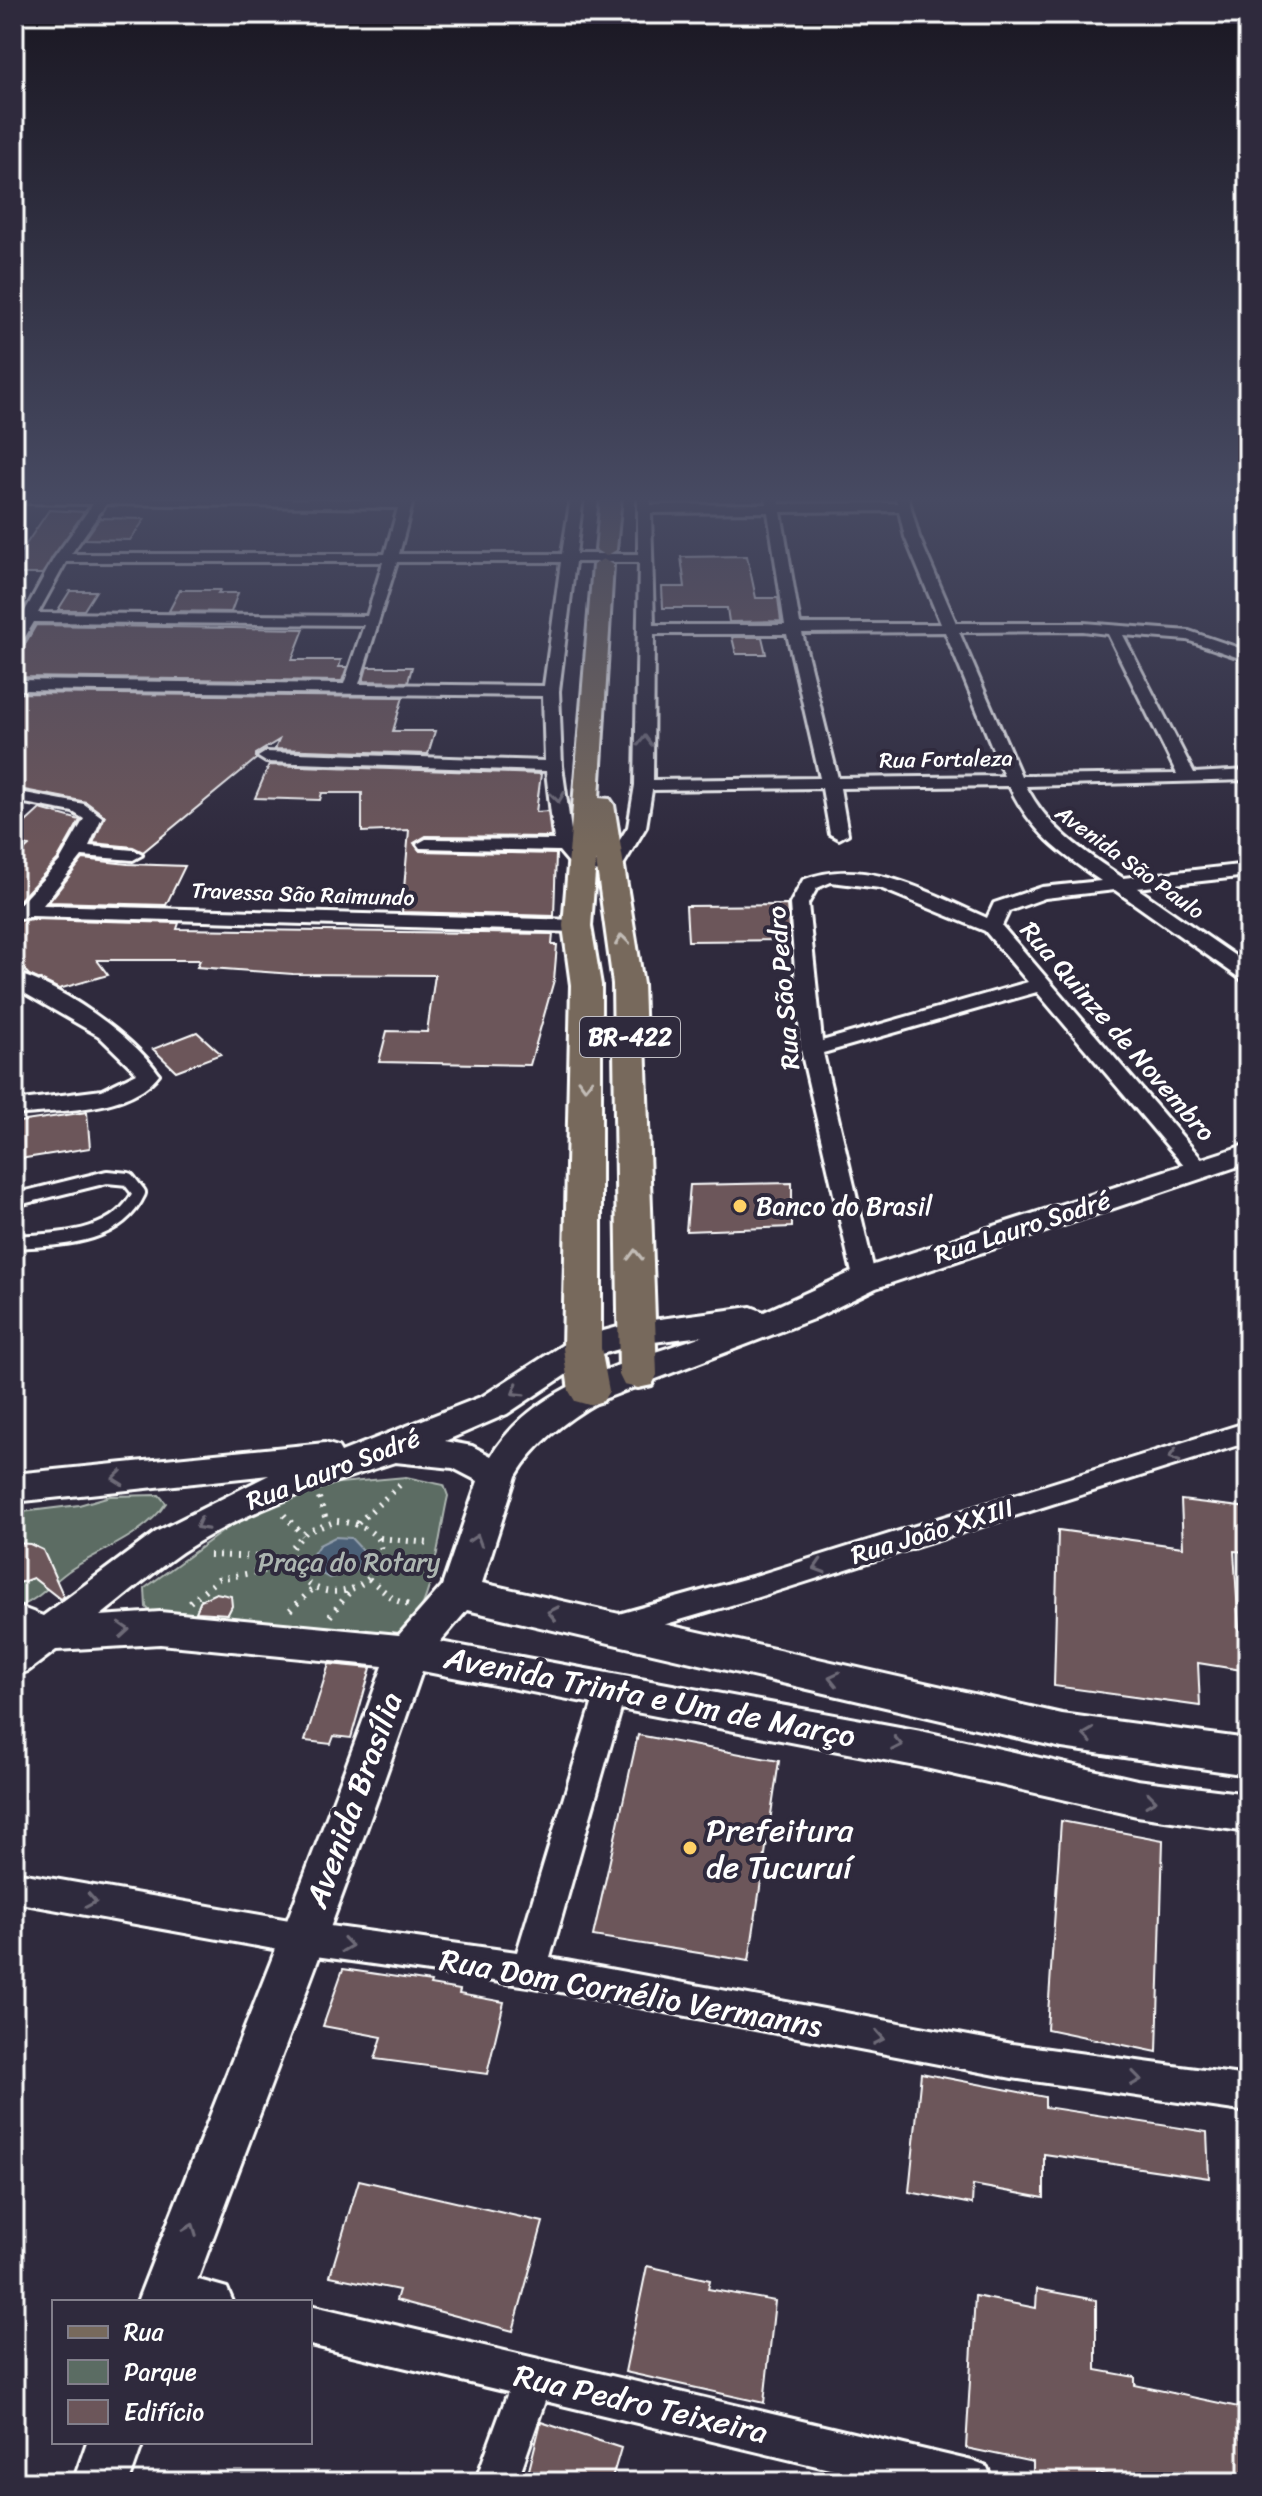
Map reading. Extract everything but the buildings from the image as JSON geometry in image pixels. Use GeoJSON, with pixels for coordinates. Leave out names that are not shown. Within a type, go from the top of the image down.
{"type":"FeatureCollection","features":[{"type":"Feature","properties":{"kind":"main road","name":"BR-422"},"geometry":{"type":"LineString","coordinates":[[589,1391],[582,1348],[586,985],[577,926],[586,860],[600,613]]}},
{"type":"Feature","properties":{"kind":"main road","name":"BR-422"},"geometry":{"type":"LineString","coordinates":[[586,860],[628,984],[638,1375]]}},
{"type":"Feature","properties":{"kind":"main road"},"geometry":{"type":"LineString","coordinates":[[586,985],[628,984]]}},
{"type":"Feature","properties":{"kind":"street"},"geometry":{"type":"LineString","coordinates":[[350,688],[375,613]]}},
{"type":"Feature","properties":{"kind":"street"},"geometry":{"type":"LineString","coordinates":[[561,613],[551,691],[554,766],[586,860]]}},
{"type":"Feature","properties":{"kind":"street"},"geometry":{"type":"LineString","coordinates":[[426,844],[586,860],[637,827],[644,785],[646,613]]}},
{"type":"Feature","properties":{"kind":"street"},"geometry":{"type":"LineString","coordinates":[[791,613],[839,834]]}},
{"type":"Feature","properties":{"kind":"street","name":"Avenida São Paulo"},"geometry":{"type":"LineString","coordinates":[[944,613],[1014,780],[1043,829],[1118,886],[1234,964],[1248,978]]}},
{"type":"Feature","properties":{"kind":"street"},"geometry":{"type":"LineString","coordinates":[[14,644],[20,617],[373,621]]}},
{"type":"Feature","properties":{"kind":"street"},"geometry":{"type":"LineString","coordinates":[[1113,629],[1188,779]]}},
{"type":"Feature","properties":{"kind":"street"},"geometry":{"type":"LineString","coordinates":[[647,630],[1113,629],[1189,636],[1248,656]]}},
{"type":"Feature","properties":{"kind":"street"},"geometry":{"type":"LineString","coordinates":[[14,685],[551,691]]}},
{"type":"Feature","properties":{"kind":"street"},"geometry":{"type":"LineString","coordinates":[[266,757],[554,766]]}},
{"type":"Feature","properties":{"kind":"street","name":"Rua Fortaleza"},"geometry":{"type":"LineString","coordinates":[[644,785],[1188,779],[1248,775]]}},
{"type":"Feature","properties":{"kind":"street"},"geometry":{"type":"LineString","coordinates":[[14,796],[87,811],[93,823],[75,850],[21,914]]}},
{"type":"Feature","properties":{"kind":"street"},"geometry":{"type":"LineString","coordinates":[[75,850],[133,855]]}},
{"type":"Feature","properties":{"kind":"street","name":"Rua Quinze de Novembro"},"geometry":{"type":"LineString","coordinates":[[1199,1169],[992,927],[1001,907],[1042,893],[1248,870]]}},
{"type":"Feature","properties":{"kind":"street","name":"Rua São Pedro"},"geometry":{"type":"LineString","coordinates":[[864,1280],[812,1050],[799,904],[801,892],[809,882],[837,873],[879,881],[992,927]]}},
{"type":"Feature","properties":{"kind":"street","name":"Travessa São Raimundo"},"geometry":{"type":"LineString","coordinates":[[21,914],[577,926]]}},
{"type":"Feature","properties":{"kind":"street"},"geometry":{"type":"LineString","coordinates":[[14,979],[53,998],[111,1036],[144,1065],[148,1074],[142,1083],[123,1091],[14,1108]]}},
{"type":"Feature","properties":{"kind":"street"},"geometry":{"type":"LineString","coordinates":[[812,1050],[1040,985]]}},
{"type":"Feature","properties":{"kind":"street","name":"Rua Lauro Sodré"},"geometry":{"type":"LineString","coordinates":[[638,1375],[801,1311],[864,1280],[1248,1153]]}},
{"type":"Feature","properties":{"kind":"street","name":"Rua Lauro Sodré"},"geometry":{"type":"LineString","coordinates":[[14,1660],[30,1628],[230,1508],[280,1485],[396,1466],[582,1348],[637,1333],[801,1311]]}},
{"type":"Feature","properties":{"kind":"street","name":"Avenida Brasília"},"geometry":{"type":"LineString","coordinates":[[165,2296],[301,1938],[335,1861],[408,1652],[459,1593],[498,1475],[531,1431],[558,1408],[589,1391],[638,1375]]}},
{"type":"Feature","properties":{"kind":"street","name":"Rua João XXIII"},"geometry":{"type":"LineString","coordinates":[[615,1627],[755,1587],[1248,1432]]}},
{"type":"Feature","properties":{"kind":"street"},"geometry":{"type":"LineString","coordinates":[[14,1488],[396,1466],[459,1455],[498,1475]]}},
{"type":"Feature","properties":{"kind":"street","name":"Avenida Trinta e Um de Março"},"geometry":{"type":"LineString","coordinates":[[459,1593],[1062,1731],[1248,1757]]}},
{"type":"Feature","properties":{"kind":"street","name":"Avenida Trinta e Um de Março"},"geometry":{"type":"LineString","coordinates":[[30,1628],[160,1628],[408,1652],[612,1688],[921,1749],[1137,1798],[1248,1813]]}},
{"type":"Feature","properties":{"kind":"street"},"geometry":{"type":"LineString","coordinates":[[529,1970],[612,1688]]}},
{"type":"Feature","properties":{"kind":"street","name":"Rua Dom Cornélio Vermanns"},"geometry":{"type":"LineString","coordinates":[[14,1887],[301,1938],[529,1970],[1012,2061],[1248,2094]]}},
{"type":"Feature","properties":{"kind":"street"},"geometry":{"type":"LineString","coordinates":[[165,2296],[197,2300]]}},
{"type":"Feature","properties":{"kind":"street","name":"Rua Pedro Teixeira"},"geometry":{"type":"LineString","coordinates":[[312,2325],[972,2482]]}},
{"type":"Feature","properties":{"kind":"street"},"geometry":{"type":"LineString","coordinates":[[496,2482],[533,2378]]}},
{"type":"Feature","properties":{"kind":"street"},"geometry":{"type":"LineString","coordinates":[[101,2482],[114,2444]]}},
{"type":"Feature","properties":{"kind":"lane"},"geometry":{"type":"LineString","coordinates":[[14,1200],[107,1177],[128,1179],[139,1193],[135,1209],[116,1224],[86,1233],[14,1242]]}},
{"type":"Feature","properties":{"kind":"path"},"geometry":{"type":"LineString","coordinates":[[358,1523],[396,1466]]}},
{"type":"Feature","properties":{"kind":"path"},"geometry":{"type":"LineString","coordinates":[[316,1490],[327,1523]]}},
{"type":"Feature","properties":{"kind":"path"},"geometry":{"type":"LineString","coordinates":[[273,1504],[303,1535]]}},
{"type":"Feature","properties":{"kind":"path"},"geometry":{"type":"LineString","coordinates":[[290,1562],[303,1535],[327,1523],[358,1523],[380,1538],[429,1543]]}},
{"type":"Feature","properties":{"kind":"path"},"geometry":{"type":"LineString","coordinates":[[290,1562],[302,1583],[313,1589],[342,1591],[369,1579],[382,1563],[380,1538]]}},
{"type":"Feature","properties":{"kind":"path"},"geometry":{"type":"LineString","coordinates":[[209,1555],[290,1562]]}},
{"type":"Feature","properties":{"kind":"path"},"geometry":{"type":"LineString","coordinates":[[187,1604],[218,1579],[290,1562]]}},
{"type":"Feature","properties":{"kind":"path"},"geometry":{"type":"LineString","coordinates":[[382,1563],[421,1571]]}},
{"type":"Feature","properties":{"kind":"path"},"geometry":{"type":"LineString","coordinates":[[369,1579],[395,1600],[414,1607]]}},
{"type":"Feature","properties":{"kind":"path"},"geometry":{"type":"LineString","coordinates":[[284,1616],[313,1589]]}},
{"type":"Feature","properties":{"kind":"green space","name":"Praça do Rotary"},"geometry":{"type":"Polygon","coordinates":[[[406,1477],[444,1485],[448,1496],[426,1597],[408,1631],[395,1643],[155,1616],[146,1607],[145,1588],[267,1499],[328,1484],[406,1477]]]}},
{"type":"Feature","properties":{"kind":"green space"},"geometry":{"type":"Polygon","coordinates":[[[159,1495],[166,1503],[147,1524],[73,1568],[28,1603],[21,1606],[14,1603],[14,1513],[79,1505],[110,1496],[159,1495]]]}},
{"type":"Feature","properties":{"kind":"water"},"geometry":{"type":"Polygon","coordinates":[[[335,1537],[351,1538],[365,1553],[355,1572],[329,1578],[315,1570],[311,1557],[319,1545],[335,1537]]]}},
{"type":"Feature","properties":{"kind":"place","name":"Banco do Brasil"},"geometry":{"type":"Point","coordinates":[740,1206]}},
{"type":"Feature","properties":{"kind":"place","name":"Prefeitura de Tucuruí"},"geometry":{"type":"Point","coordinates":[690,1848]}}]}
